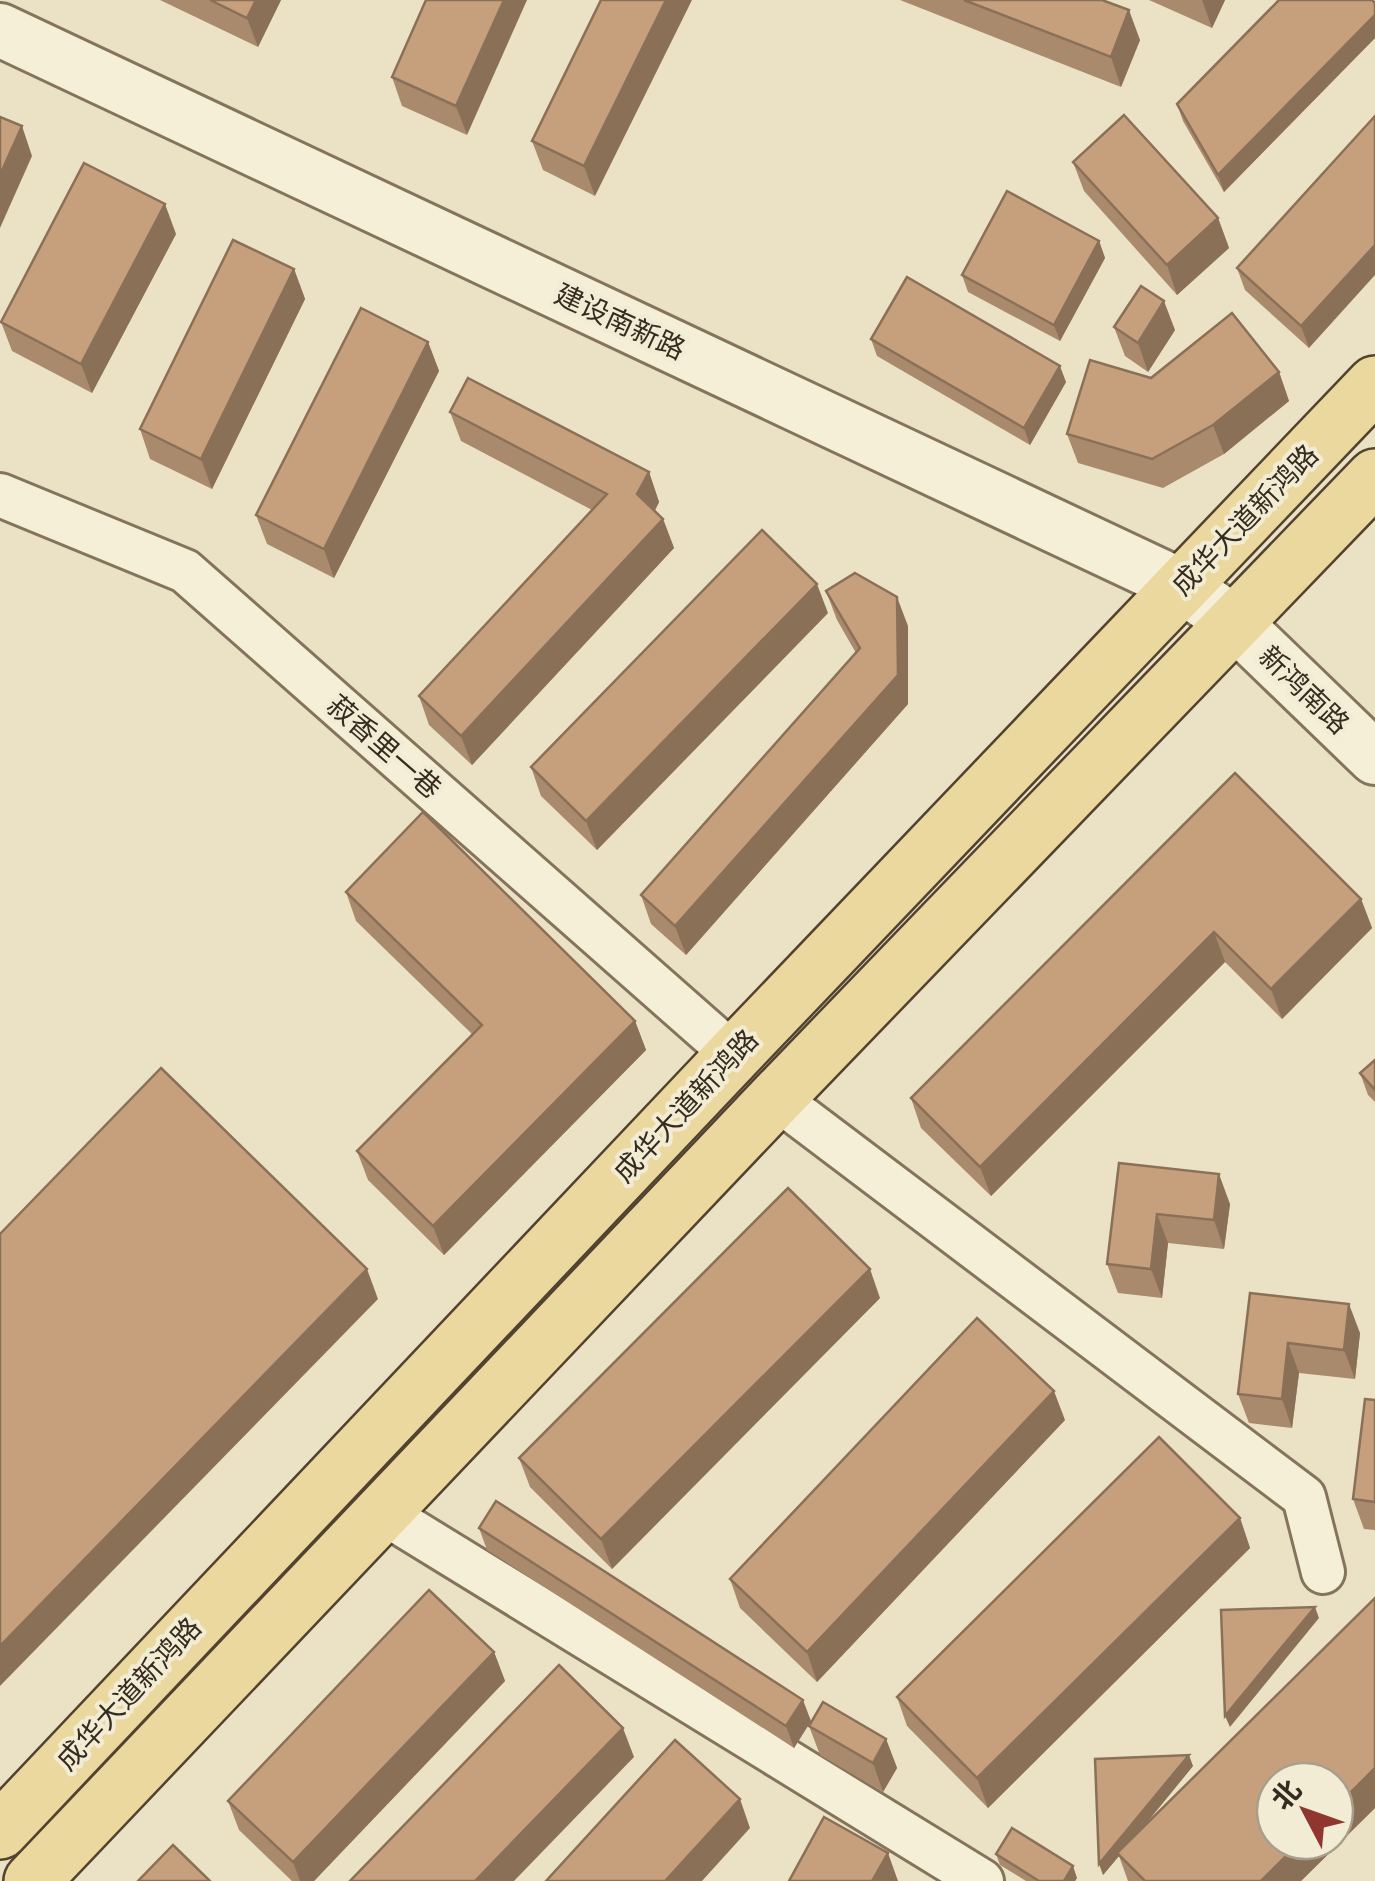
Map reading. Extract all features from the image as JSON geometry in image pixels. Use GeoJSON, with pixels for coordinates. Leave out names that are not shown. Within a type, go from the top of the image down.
{"type":"FeatureCollection","features":[{"type":"Feature","properties":{"kind":"main road","name":"成华大道新鸿路"},"geometry":{"type":"LineString","coordinates":[[0,1831],[1375,384]]}},
{"type":"Feature","properties":{"kind":"main road","name":"成华大道新鸿路"},"geometry":{"type":"LineString","coordinates":[[32,1881],[776,1098],[1375,477]]}},
{"type":"Feature","properties":{"kind":"street","name":"建设南新路"},"geometry":{"type":"LineString","coordinates":[[0,30],[1182,586],[1234,622]]}},
{"type":"Feature","properties":{"kind":"street","name":"菽香里一巷"},"geometry":{"type":"LineString","coordinates":[[0,495],[185,571],[734,1055]]}},
{"type":"Feature","properties":{"kind":"street","name":"新鸿南路"},"geometry":{"type":"LineString","coordinates":[[1234,622],[1375,758]]}},
{"type":"Feature","properties":{"kind":"street"},"geometry":{"type":"LineString","coordinates":[[776,1098],[1304,1497],[1324,1572]]}},
{"type":"Feature","properties":{"kind":"street"},"geometry":{"type":"LineString","coordinates":[[382,1512],[982,1881]]}},
{"type":"Feature","properties":{"kind":"building"},"geometry":{"type":"Polygon","coordinates":[[[210,0],[256,0],[247,18],[210,0]]]}},
{"type":"Feature","properties":{"kind":"building"},"geometry":{"type":"Polygon","coordinates":[[[426,0],[504,0],[456,106],[392,77],[426,0]]]}},
{"type":"Feature","properties":{"kind":"building"},"geometry":{"type":"Polygon","coordinates":[[[601,0],[666,0],[584,166],[532,141],[601,0]]]}},
{"type":"Feature","properties":{"kind":"building"},"geometry":{"type":"Polygon","coordinates":[[[964,0],[1102,0],[1129,10],[1111,57],[964,0]]]}},
{"type":"Feature","properties":{"kind":"building"},"geometry":{"type":"Polygon","coordinates":[[[1279,0],[1372,0],[1375,15],[1218,175],[1177,104],[1279,0]]]}},
{"type":"Feature","properties":{"kind":"building"},"geometry":{"type":"Polygon","coordinates":[[[1124,115],[1218,218],[1167,265],[1073,162],[1124,115]]]}},
{"type":"Feature","properties":{"kind":"building"},"geometry":{"type":"Polygon","coordinates":[[[1375,116],[1375,245],[1301,326],[1237,268],[1375,116]]]}},
{"type":"Feature","properties":{"kind":"building"},"geometry":{"type":"Polygon","coordinates":[[[0,117],[22,126],[0,175],[0,117]]]}},
{"type":"Feature","properties":{"kind":"building"},"geometry":{"type":"Polygon","coordinates":[[[84,163],[165,204],[81,364],[1,322],[84,163]]]}},
{"type":"Feature","properties":{"kind":"building"},"geometry":{"type":"Polygon","coordinates":[[[1007,191],[1099,241],[1054,325],[962,275],[1007,191]]]}},
{"type":"Feature","properties":{"kind":"building"},"geometry":{"type":"Polygon","coordinates":[[[233,240],[294,269],[201,459],[140,429],[233,240]]]}},
{"type":"Feature","properties":{"kind":"building"},"geometry":{"type":"Polygon","coordinates":[[[907,277],[1060,366],[1024,428],[871,339],[907,277]]]}},
{"type":"Feature","properties":{"kind":"building"},"geometry":{"type":"Polygon","coordinates":[[[1141,286],[1164,301],[1138,343],[1114,327],[1141,286]]]}},
{"type":"Feature","properties":{"kind":"building"},"geometry":{"type":"Polygon","coordinates":[[[361,308],[428,342],[324,549],[256,515],[361,308]]]}},
{"type":"Feature","properties":{"kind":"building"},"geometry":{"type":"Polygon","coordinates":[[[1232,313],[1279,372],[1213,425],[1152,459],[1067,434],[1090,360],[1151,378],[1232,313]]]}},
{"type":"Feature","properties":{"kind":"building"},"geometry":{"type":"Polygon","coordinates":[[[468,378],[649,472],[637,494],[663,519],[461,736],[419,696],[607,494],[450,412],[468,378]]]}},
{"type":"Feature","properties":{"kind":"building"},"geometry":{"type":"Polygon","coordinates":[[[762,530],[817,584],[586,821],[531,767],[762,530]]]}},
{"type":"Feature","properties":{"kind":"building"},"geometry":{"type":"Polygon","coordinates":[[[855,573],[897,597],[898,675],[675,926],[641,895],[860,648],[826,591],[855,573]]]}},
{"type":"Feature","properties":{"kind":"building"},"geometry":{"type":"Polygon","coordinates":[[[1235,773],[1361,899],[1271,989],[1214,932],[980,1167],[911,1098],[1235,773]]]}},
{"type":"Feature","properties":{"kind":"building"},"geometry":{"type":"Polygon","coordinates":[[[423,812],[635,1021],[433,1226],[357,1151],[482,1025],[346,892],[423,812]]]}},
{"type":"Feature","properties":{"kind":"building"},"geometry":{"type":"Polygon","coordinates":[[[1375,1060],[1375,1090],[1360,1073],[1375,1060]]]}},
{"type":"Feature","properties":{"kind":"building"},"geometry":{"type":"Polygon","coordinates":[[[161,1068],[367,1269],[0,1646],[0,1234],[161,1068]]]}},
{"type":"Feature","properties":{"kind":"building"},"geometry":{"type":"Polygon","coordinates":[[[1119,1163],[1219,1174],[1214,1220],[1157,1214],[1151,1269],[1107,1264],[1119,1163]]]}},
{"type":"Feature","properties":{"kind":"building"},"geometry":{"type":"Polygon","coordinates":[[[788,1188],[870,1269],[601,1539],[519,1458],[788,1188]]]}},
{"type":"Feature","properties":{"kind":"building"},"geometry":{"type":"Polygon","coordinates":[[[1250,1293],[1349,1304],[1344,1350],[1288,1343],[1282,1399],[1238,1394],[1250,1293]]]}},
{"type":"Feature","properties":{"kind":"building"},"geometry":{"type":"Polygon","coordinates":[[[977,1318],[1054,1391],[807,1652],[730,1579],[977,1318]]]}},
{"type":"Feature","properties":{"kind":"building"},"geometry":{"type":"Polygon","coordinates":[[[1365,1399],[1375,1400],[1375,1502],[1353,1499],[1365,1399]]]}},
{"type":"Feature","properties":{"kind":"building"},"geometry":{"type":"Polygon","coordinates":[[[1159,1437],[1240,1518],[977,1778],[897,1697],[1159,1437]]]}},
{"type":"Feature","properties":{"kind":"building"},"geometry":{"type":"Polygon","coordinates":[[[496,1501],[803,1700],[786,1726],[479,1528],[496,1501]]]}},
{"type":"Feature","properties":{"kind":"building"},"geometry":{"type":"Polygon","coordinates":[[[429,1590],[494,1652],[293,1862],[228,1801],[429,1590]]]}},
{"type":"Feature","properties":{"kind":"building"},"geometry":{"type":"Polygon","coordinates":[[[1375,1598],[1375,1768],[1355,1788],[1355,1761],[1255,1761],[1255,1861],[1281,1861],[1261,1881],[1145,1881],[1117,1853],[1375,1598]]]}},
{"type":"Feature","properties":{"kind":"building"},"geometry":{"type":"Polygon","coordinates":[[[1315,1607],[1225,1716],[1221,1610],[1315,1607]]]}},
{"type":"Feature","properties":{"kind":"building"},"geometry":{"type":"Polygon","coordinates":[[[559,1665],[623,1728],[475,1881],[350,1881],[559,1665]]]}},
{"type":"Feature","properties":{"kind":"building"},"geometry":{"type":"Polygon","coordinates":[[[823,1702],[886,1739],[873,1763],[809,1726],[823,1702]]]}},
{"type":"Feature","properties":{"kind":"building"},"geometry":{"type":"Polygon","coordinates":[[[675,1740],[740,1799],[665,1881],[546,1881],[675,1740]]]}},
{"type":"Feature","properties":{"kind":"building"},"geometry":{"type":"Polygon","coordinates":[[[1189,1755],[1099,1864],[1095,1759],[1189,1755]]]}},
{"type":"Feature","properties":{"kind":"building"},"geometry":{"type":"Polygon","coordinates":[[[824,1817],[888,1853],[872,1881],[789,1881],[824,1817]]]}},
{"type":"Feature","properties":{"kind":"building"},"geometry":{"type":"Polygon","coordinates":[[[1012,1828],[1073,1866],[1064,1881],[1039,1881],[996,1854],[1012,1828]]]}},
{"type":"Feature","properties":{"kind":"building"},"geometry":{"type":"Polygon","coordinates":[[[173,1845],[210,1881],[138,1881],[173,1845]]]}}]}
